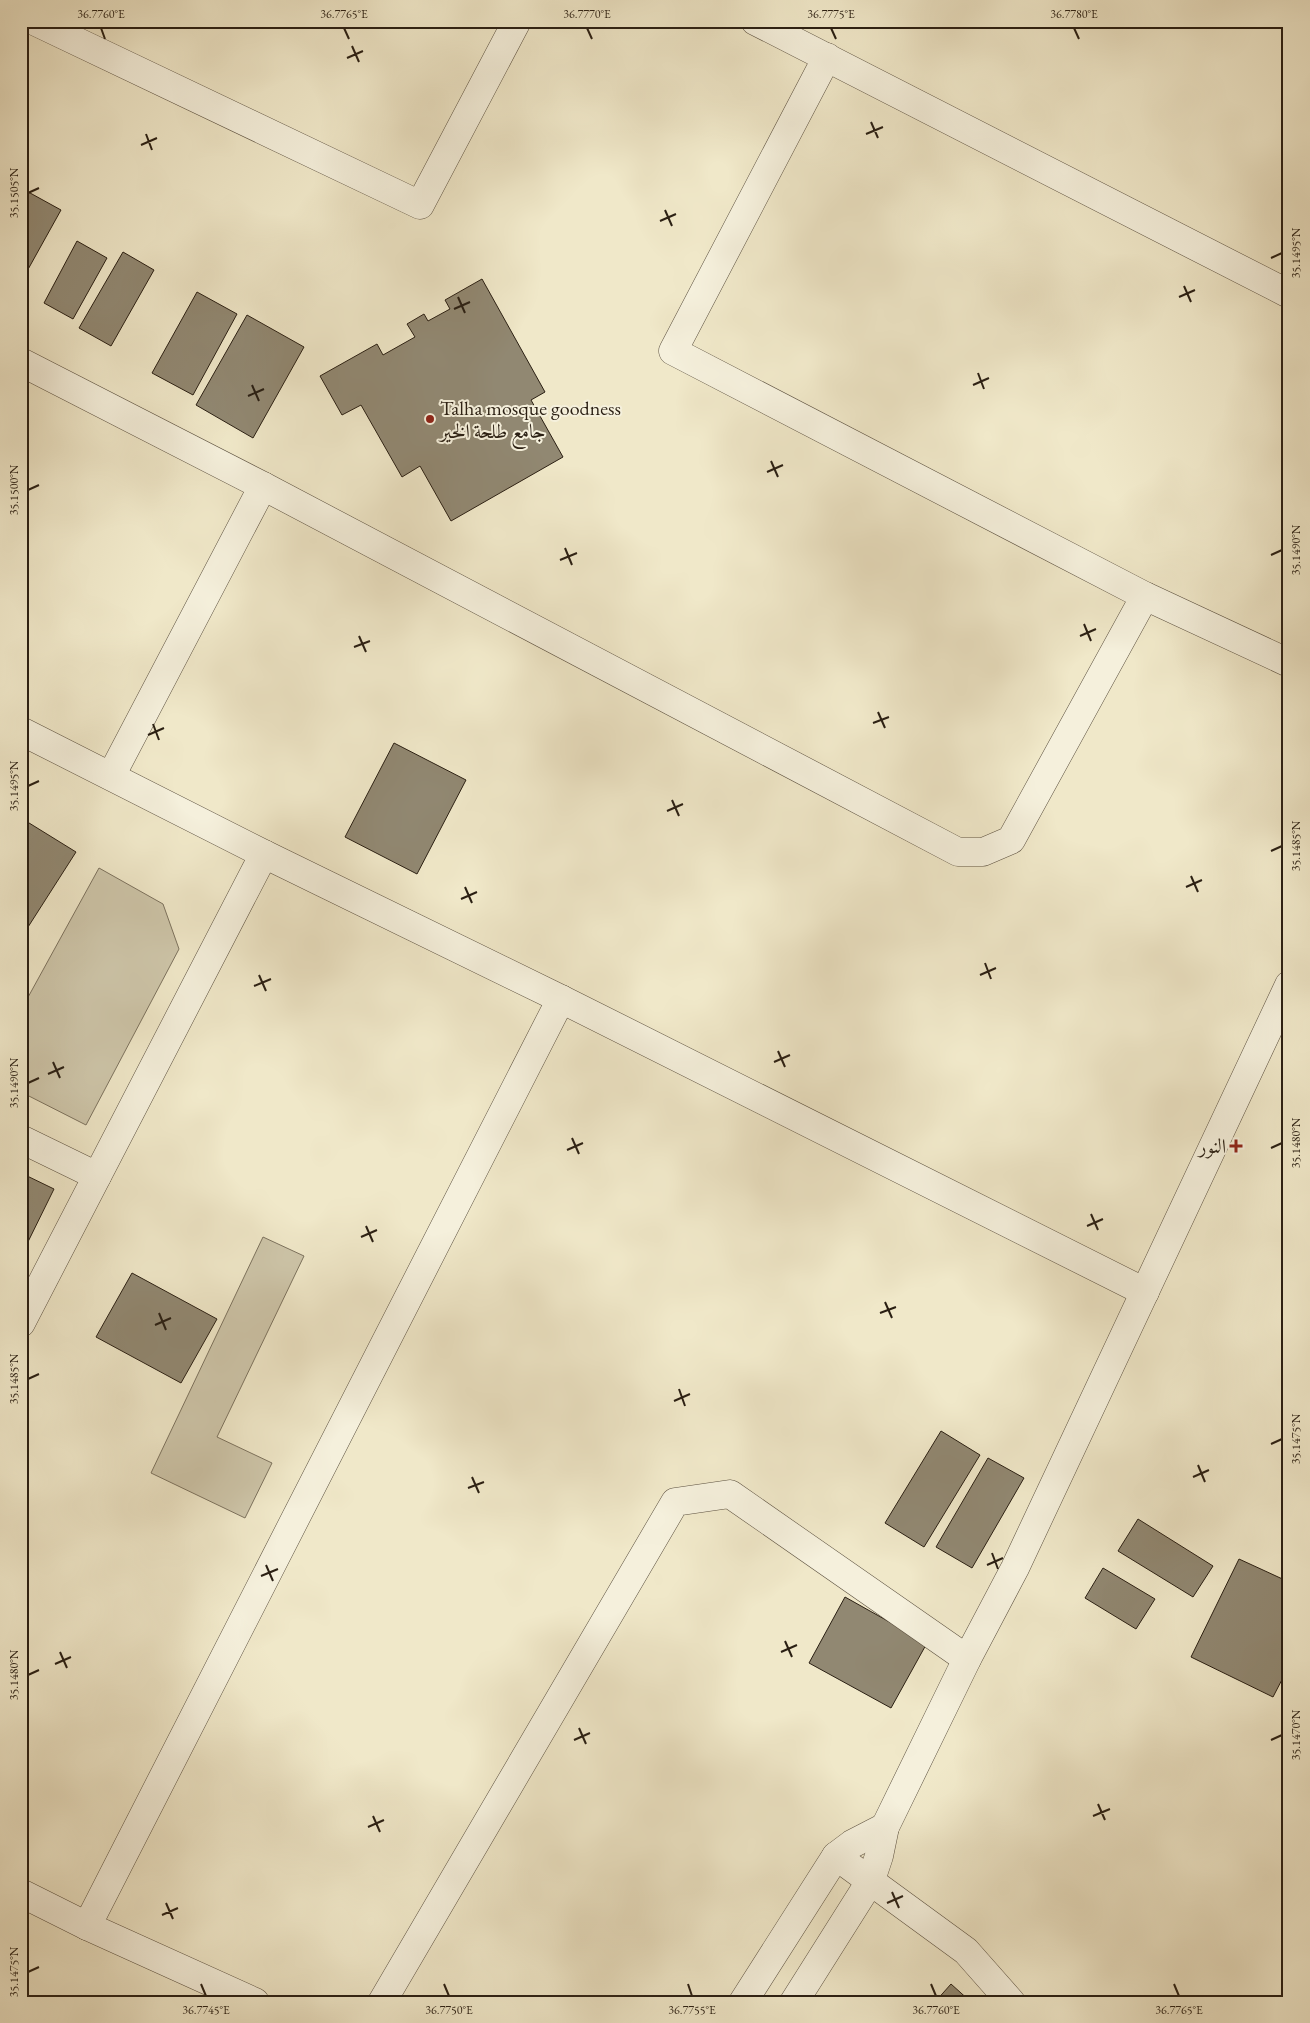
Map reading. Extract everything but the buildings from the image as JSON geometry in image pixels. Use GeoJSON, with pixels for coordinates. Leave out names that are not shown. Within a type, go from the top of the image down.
{"type":"FeatureCollection","features":[{"type":"Feature","properties":{"kind":"street"},"geometry":{"type":"LineString","coordinates":[[34,21],[420,205],[517,21]]}},
{"type":"Feature","properties":{"kind":"street"},"geometry":{"type":"LineString","coordinates":[[755,21],[1289,294]]}},
{"type":"Feature","properties":{"kind":"street"},"geometry":{"type":"LineString","coordinates":[[827,57],[673,351],[1145,596],[1289,663]]}},
{"type":"Feature","properties":{"kind":"street"},"geometry":{"type":"LineString","coordinates":[[21,362],[263,486],[958,852],[984,852],[1011,840],[1145,596]]}},
{"type":"Feature","properties":{"kind":"street"},"geometry":{"type":"LineString","coordinates":[[111,776],[263,486]]}},
{"type":"Feature","properties":{"kind":"street"},"geometry":{"type":"LineString","coordinates":[[21,731],[264,854],[561,999],[1144,1292]]}},
{"type":"Feature","properties":{"kind":"street"},"geometry":{"type":"LineString","coordinates":[[21,1323],[264,854]]}},
{"type":"Feature","properties":{"kind":"street"},"geometry":{"type":"LineString","coordinates":[[794,2002],[871,1880],[879,1856],[885,1827],[967,1660],[1015,1568],[1289,985]]}},
{"type":"Feature","properties":{"kind":"street"},"geometry":{"type":"LineString","coordinates":[[88,1926],[561,999]]}},
{"type":"Feature","properties":{"kind":"street"},"geometry":{"type":"LineString","coordinates":[[21,1139],[97,1176]]}},
{"type":"Feature","properties":{"kind":"street"},"geometry":{"type":"LineString","coordinates":[[382,2002],[675,1502],[730,1494],[967,1660]]}},
{"type":"Feature","properties":{"kind":"street"},"geometry":{"type":"LineString","coordinates":[[743,2002],[836,1856],[852,1844],[885,1827]]}},
{"type":"Feature","properties":{"kind":"street"},"geometry":{"type":"LineString","coordinates":[[836,1856],[966,1951],[1011,2002]]}},
{"type":"Feature","properties":{"kind":"street"},"geometry":{"type":"LineString","coordinates":[[21,1893],[88,1926],[256,2002]]}},
{"type":"Feature","properties":{"kind":"shaded area"},"geometry":{"type":"Polygon","coordinates":[[[99,868],[163,904],[179,949],[86,1125],[21,1092],[21,1010],[99,868]]]}},
{"type":"Feature","properties":{"kind":"shaded area"},"geometry":{"type":"Polygon","coordinates":[[[263,1237],[304,1256],[217,1437],[272,1463],[245,1518],[151,1473],[263,1237]]]}},
{"type":"Feature","properties":{"kind":"place","name":"Talha mosque goodness جامع طلحة الخير"},"geometry":{"type":"Point","coordinates":[430,419]}},
{"type":"Feature","properties":{"kind":"place","name":"النور"},"geometry":{"type":"Point","coordinates":[1236,1146]}}]}
